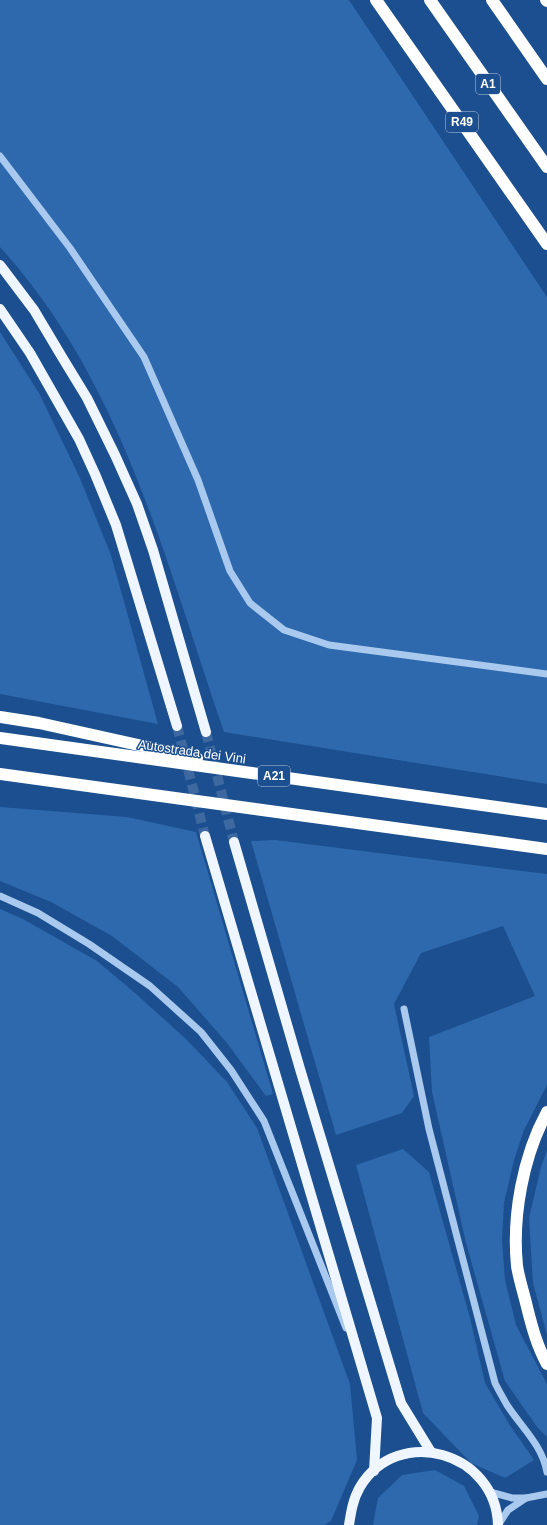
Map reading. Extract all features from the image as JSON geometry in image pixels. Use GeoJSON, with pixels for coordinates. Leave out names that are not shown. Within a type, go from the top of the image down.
{"type":"FeatureCollection","features":[{"type":"Feature","properties":{"kind":"highway","name":"R49"},"geometry":{"type":"LineString","coordinates":[[376,0],[547,244]]}},
{"type":"Feature","properties":{"kind":"highway","name":"A1"},"geometry":{"type":"LineString","coordinates":[[430,0],[547,167]]}},
{"type":"Feature","properties":{"kind":"highway"},"geometry":{"type":"LineString","coordinates":[[492,0],[547,79]]}},
{"type":"Feature","properties":{"kind":"highway"},"geometry":{"type":"LineString","coordinates":[[0,717],[39,723],[280,777]]}},
{"type":"Feature","properties":{"kind":"highway","name":"Autostrada dei Vini"},"geometry":{"type":"LineString","coordinates":[[0,738],[547,814]]}},
{"type":"Feature","properties":{"kind":"highway"},"geometry":{"type":"LineString","coordinates":[[0,774],[547,849]]}},
{"type":"Feature","properties":{"kind":"highway"},"geometry":{"type":"LineString","coordinates":[[547,1112],[531,1153],[520,1192],[516,1231],[517,1267],[534,1335],[547,1364]]}},
{"type":"Feature","properties":{"kind":"main road"},"geometry":{"type":"LineString","coordinates":[[0,265],[34,310],[87,398],[115,454],[137,504],[153,550],[206,732]]}},
{"type":"Feature","properties":{"kind":"main road"},"geometry":{"type":"LineString","coordinates":[[0,309],[34,359],[79,438],[95,474],[116,525],[176,726]]}},
{"type":"Feature","properties":{"kind":"main road"},"geometry":{"type":"LineString","coordinates":[[205,836],[377,1418],[374,1471]]}},
{"type":"Feature","properties":{"kind":"main road"},"geometry":{"type":"LineString","coordinates":[[234,842],[400,1403],[431,1452]]}},
{"type":"Feature","properties":{"kind":"main road"},"geometry":{"type":"LineString","coordinates":[[349,1525],[352,1506],[360,1487],[374,1471],[391,1460],[410,1453],[431,1452],[459,1461],[482,1480],[490,1492],[496,1507],[498,1524]]}},
{"type":"Feature","properties":{"kind":"lane"},"geometry":{"type":"LineString","coordinates":[[0,156],[70,248],[144,357],[198,480],[230,571],[250,603],[284,630],[329,645],[547,674]]}},
{"type":"Feature","properties":{"kind":"lane"},"geometry":{"type":"LineString","coordinates":[[0,896],[38,913],[89,944],[150,986],[201,1032],[231,1070],[264,1121],[361,1366]]}},
{"type":"Feature","properties":{"kind":"lane"},"geometry":{"type":"LineString","coordinates":[[404,1009],[429,1129],[495,1384],[508,1406],[538,1446],[545,1461],[547,1472]]}},
{"type":"Feature","properties":{"kind":"lane"},"geometry":{"type":"LineString","coordinates":[[490,1492],[512,1498],[526,1498],[547,1494]]}},
{"type":"Feature","properties":{"kind":"lane"},"geometry":{"type":"LineString","coordinates":[[498,1524],[508,1510],[526,1498]]}},
{"type":"Feature","properties":{"kind":"shaded area"},"geometry":{"type":"Polygon","coordinates":[[[0,0],[349,0],[547,297],[547,784],[224,732],[160,540],[110,415],[79,356],[43,300],[0,247],[0,0]]]}},
{"type":"Feature","properties":{"kind":"shaded area"},"geometry":{"type":"Polygon","coordinates":[[[0,332],[39,393],[79,476],[111,555],[158,724],[0,694],[0,332]]]}},
{"type":"Feature","properties":{"kind":"shaded area"},"geometry":{"type":"Polygon","coordinates":[[[0,807],[127,817],[196,832],[273,1094],[266,1096],[227,1043],[178,987],[112,936],[51,902],[0,881],[0,807]]]}},
{"type":"Feature","properties":{"kind":"shaded area"},"geometry":{"type":"Polygon","coordinates":[[[275,840],[547,874],[547,1085],[524,1130],[514,1160],[504,1203],[502,1240],[505,1280],[516,1325],[547,1384],[547,1437],[537,1427],[505,1381],[466,1243],[432,1092],[429,1037],[535,996],[503,926],[421,953],[394,1004],[414,1096],[402,1113],[336,1135],[251,841],[275,840]]]}},
{"type":"Feature","properties":{"kind":"shaded area"},"geometry":{"type":"Polygon","coordinates":[[[0,909],[23,919],[97,961],[135,993],[186,1039],[227,1082],[257,1128],[350,1384],[357,1460],[331,1521],[325,1525],[0,1525],[0,909]]]}},
{"type":"Feature","properties":{"kind":"shaded area"},"geometry":{"type":"Polygon","coordinates":[[[403,1149],[429,1172],[470,1318],[485,1383],[509,1424],[534,1460],[505,1478],[471,1463],[423,1413],[356,1165],[403,1149]]]}},
{"type":"Feature","properties":{"kind":"shaded area"},"geometry":{"type":"Polygon","coordinates":[[[547,1150],[547,1335],[533,1283],[529,1218],[541,1167],[547,1150]]]}},
{"type":"Feature","properties":{"kind":"shaded area"},"geometry":{"type":"Polygon","coordinates":[[[435,1470],[464,1486],[479,1516],[477,1525],[373,1525],[378,1498],[402,1475],[435,1470]]]}},
{"type":"Feature","properties":{"kind":"tunnel"},"geometry":{"type":"LineString","coordinates":[[177,726],[205,836]]}},
{"type":"Feature","properties":{"kind":"tunnel"},"geometry":{"type":"LineString","coordinates":[[206,732],[234,842]]}}]}
